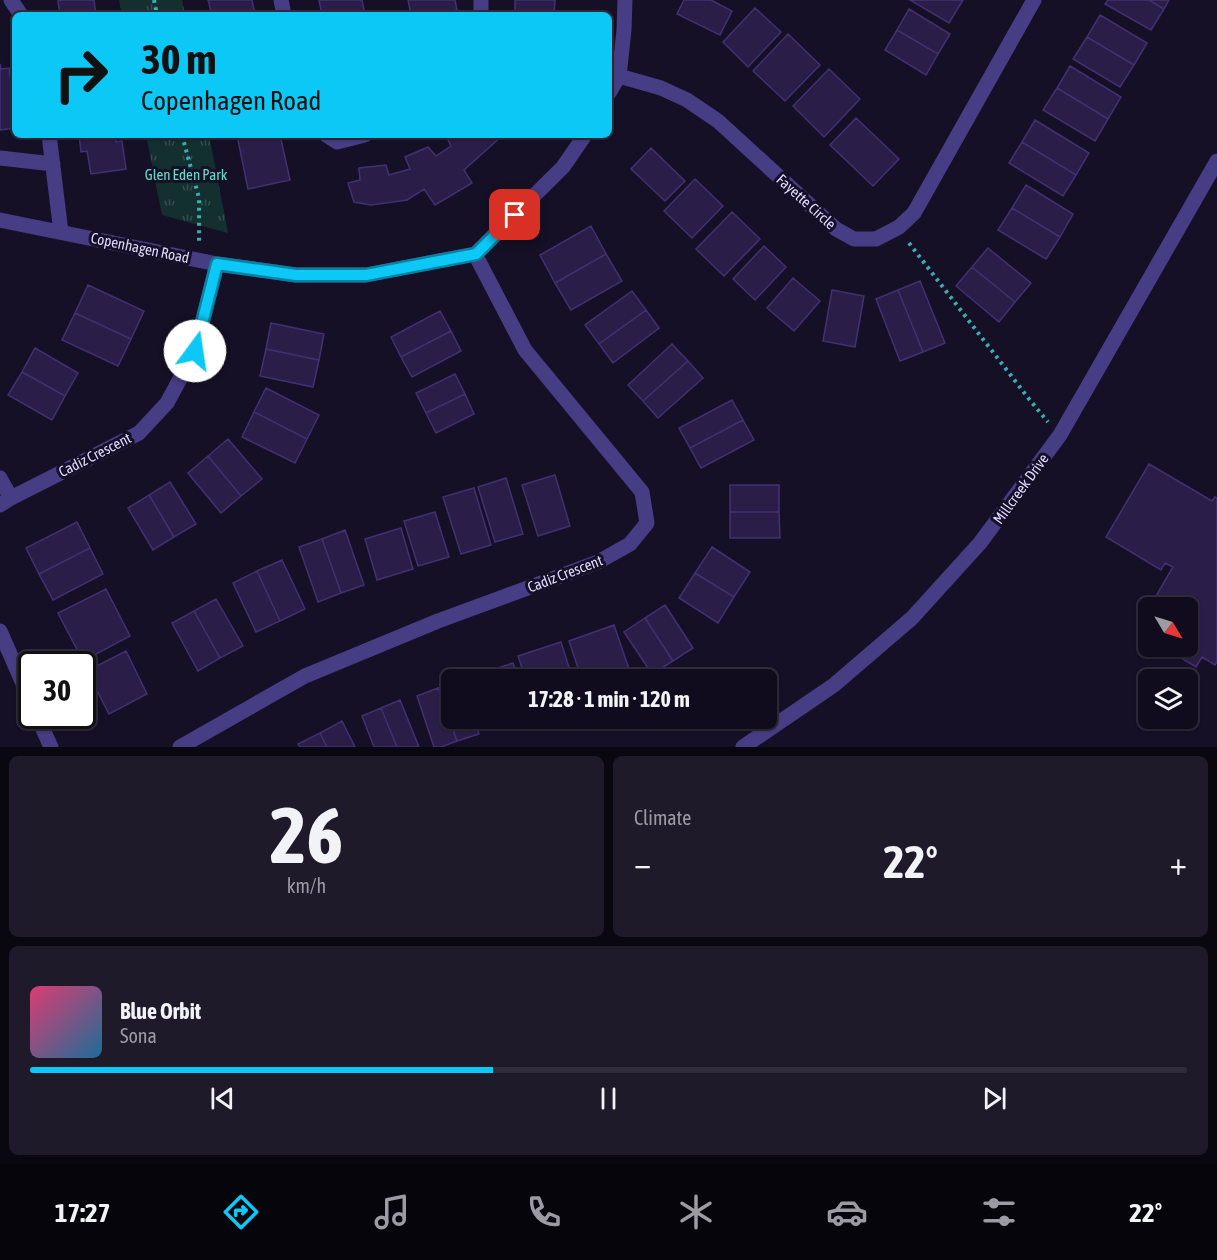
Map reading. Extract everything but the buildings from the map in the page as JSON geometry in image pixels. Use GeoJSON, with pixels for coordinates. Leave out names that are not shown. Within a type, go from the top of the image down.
{"type":"FeatureCollection","features":[{"type":"Feature","properties":{"kind":"street"},"geometry":{"type":"LineString","coordinates":[[612,88],[619,76],[625,0]]}},
{"type":"Feature","properties":{"kind":"street","name":"Fayette Circle"},"geometry":{"type":"LineString","coordinates":[[619,76],[661,88],[687,100],[718,121],[836,229],[854,239],[876,239],[899,227],[914,213],[1034,0]]}},
{"type":"Feature","properties":{"kind":"street"},"geometry":{"type":"LineString","coordinates":[[49,138],[62,232]]}},
{"type":"Feature","properties":{"kind":"street"},"geometry":{"type":"LineString","coordinates":[[331,138],[337,142],[353,138]]}},
{"type":"Feature","properties":{"kind":"street"},"geometry":{"type":"LineString","coordinates":[[476,254],[563,167],[583,138]]}},
{"type":"Feature","properties":{"kind":"street"},"geometry":{"type":"LineString","coordinates":[[0,158],[53,164]]}},
{"type":"Feature","properties":{"kind":"street","name":"Millcreek Drive"},"geometry":{"type":"LineString","coordinates":[[743,747],[834,685],[912,618],[980,543],[1060,435],[1217,161]]}},
{"type":"Feature","properties":{"kind":"street","name":"Copenhagen Road"},"geometry":{"type":"LineString","coordinates":[[0,220],[217,264],[296,275],[366,275],[476,254]]}},
{"type":"Feature","properties":{"kind":"street","name":"Cadiz Crescent"},"geometry":{"type":"LineString","coordinates":[[180,747],[305,676],[438,621],[598,562],[630,544],[647,523],[642,492],[525,350],[476,254]]}},
{"type":"Feature","properties":{"kind":"street","name":"Cadiz Crescent"},"geometry":{"type":"LineString","coordinates":[[0,478],[5,501],[139,433],[167,403],[195,351],[217,264]]}},
{"type":"Feature","properties":{"kind":"street"},"geometry":{"type":"LineString","coordinates":[[0,632],[18,672]]}},
{"type":"Feature","properties":{"kind":"street"},"geometry":{"type":"LineString","coordinates":[[42,729],[51,747]]}},
{"type":"Feature","properties":{"kind":"path"},"geometry":{"type":"LineString","coordinates":[[183,138],[199,198],[199,260]]}},
{"type":"Feature","properties":{"kind":"path"},"geometry":{"type":"LineString","coordinates":[[899,227],[1014,380],[1060,435]]}},
{"type":"Feature","properties":{"kind":"green space"},"geometry":{"type":"Polygon","coordinates":[[[119,0],[182,0],[184,12],[121,12],[119,0]]]}},
{"type":"Feature","properties":{"kind":"green space","name":"Glen Eden Park"},"geometry":{"type":"Polygon","coordinates":[[[147,138],[210,138],[228,233],[162,215],[147,138]]]}},
{"type":"Feature","properties":{"kind":"route"},"geometry":{"type":"LineString","coordinates":[[195,351],[217,264],[296,275],[366,275],[476,254],[515,215]]}}]}
